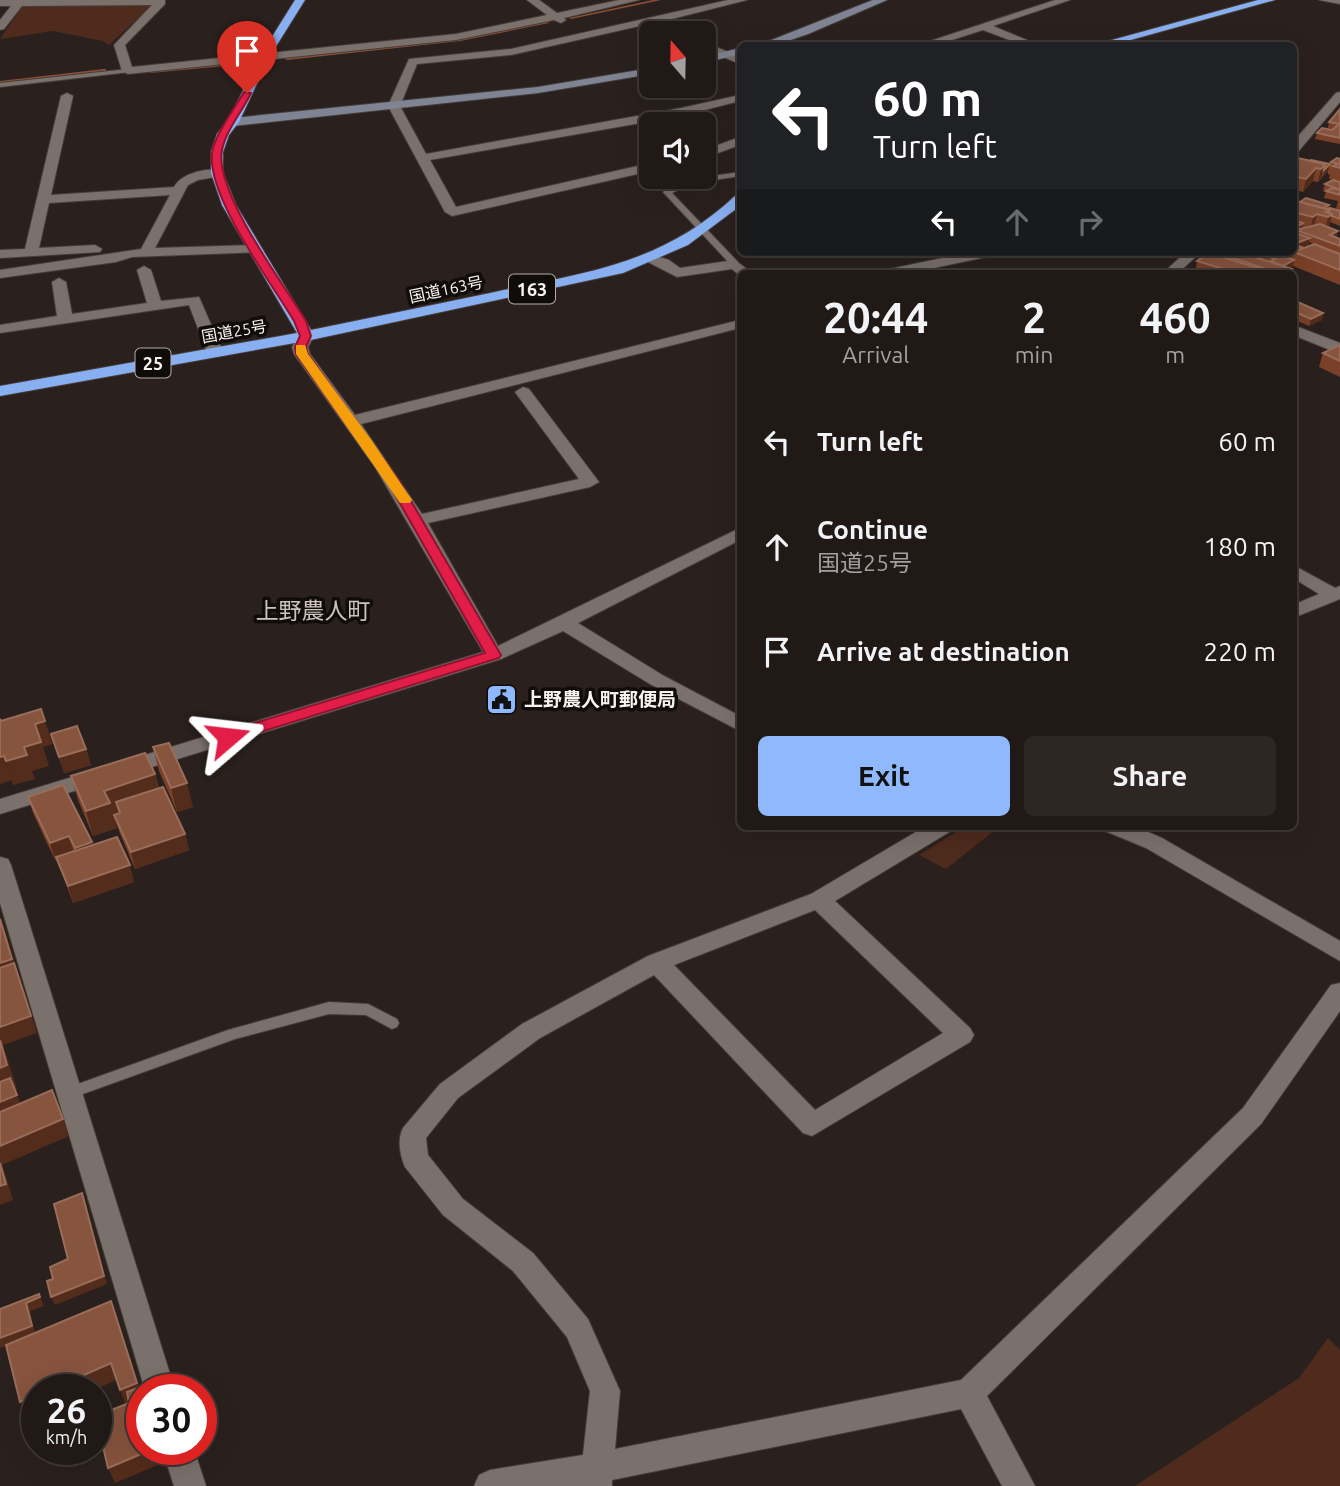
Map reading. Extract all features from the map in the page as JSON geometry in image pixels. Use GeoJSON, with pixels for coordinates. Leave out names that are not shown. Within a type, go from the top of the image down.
{"type":"FeatureCollection","features":[{"type":"Feature","properties":{"kind":"highway","name":"国道25号"},"geometry":{"type":"LineString","coordinates":[[0,391],[306,336],[300,321],[229,205],[217,173],[217,152],[223,134],[233,122],[265,56],[300,0]]}},
{"type":"Feature","properties":{"kind":"highway"},"geometry":{"type":"LineString","coordinates":[[1110,42],[1270,0]]}},
{"type":"Feature","properties":{"kind":"highway","name":"国道163号"},"geometry":{"type":"LineString","coordinates":[[306,336],[574,280],[653,259],[703,231],[737,202]]}},
{"type":"Feature","properties":{"kind":"street"},"geometry":{"type":"LineString","coordinates":[[532,0],[554,17],[567,23]]}},
{"type":"Feature","properties":{"kind":"street"},"geometry":{"type":"LineString","coordinates":[[0,3],[161,2],[119,45],[128,71],[456,37],[634,0]]}},
{"type":"Feature","properties":{"kind":"street"},"geometry":{"type":"LineString","coordinates":[[649,21],[742,0]]}},
{"type":"Feature","properties":{"kind":"street"},"geometry":{"type":"LineString","coordinates":[[773,42],[882,0]]}},
{"type":"Feature","properties":{"kind":"street"},"geometry":{"type":"LineString","coordinates":[[933,42],[1065,0]]}},
{"type":"Feature","properties":{"kind":"street"},"geometry":{"type":"LineString","coordinates":[[1324,0],[1340,1]]}},
{"type":"Feature","properties":{"kind":"street"},"geometry":{"type":"LineString","coordinates":[[0,27],[19,3]]}},
{"type":"Feature","properties":{"kind":"street"},"geometry":{"type":"LineString","coordinates":[[394,106],[413,61],[511,52],[639,23]]}},
{"type":"Feature","properties":{"kind":"street"},"geometry":{"type":"LineString","coordinates":[[983,26],[1025,42]]}},
{"type":"Feature","properties":{"kind":"street"},"geometry":{"type":"LineString","coordinates":[[580,28],[592,34]]}},
{"type":"Feature","properties":{"kind":"street"},"geometry":{"type":"LineString","coordinates":[[716,51],[737,60]]}},
{"type":"Feature","properties":{"kind":"street"},"geometry":{"type":"LineString","coordinates":[[716,57],[737,52]]}},
{"type":"Feature","properties":{"kind":"street"},"geometry":{"type":"LineString","coordinates":[[233,122],[550,88],[639,73]]}},
{"type":"Feature","properties":{"kind":"street"},"geometry":{"type":"LineString","coordinates":[[1297,145],[1340,95]]}},
{"type":"Feature","properties":{"kind":"street"},"geometry":{"type":"LineString","coordinates":[[31,252],[67,96]]}},
{"type":"Feature","properties":{"kind":"street"},"geometry":{"type":"LineString","coordinates":[[422,158],[681,112],[737,99]]}},
{"type":"Feature","properties":{"kind":"street"},"geometry":{"type":"LineString","coordinates":[[394,106],[452,212],[639,170]]}},
{"type":"Feature","properties":{"kind":"street"},"geometry":{"type":"LineString","coordinates":[[716,150],[737,142]]}},
{"type":"Feature","properties":{"kind":"street"},"geometry":{"type":"LineString","coordinates":[[0,274],[116,258],[139,252],[187,179],[217,173]]}},
{"type":"Feature","properties":{"kind":"street"},"geometry":{"type":"LineString","coordinates":[[45,198],[179,191]]}},
{"type":"Feature","properties":{"kind":"street"},"geometry":{"type":"LineString","coordinates":[[0,254],[119,248],[139,252],[255,249]]}},
{"type":"Feature","properties":{"kind":"street"},"geometry":{"type":"LineString","coordinates":[[904,270],[972,256]]}},
{"type":"Feature","properties":{"kind":"street"},"geometry":{"type":"LineString","coordinates":[[1173,270],[1189,256]]}},
{"type":"Feature","properties":{"kind":"street"},"geometry":{"type":"LineString","coordinates":[[653,259],[677,273],[740,269]]}},
{"type":"Feature","properties":{"kind":"street"},"geometry":{"type":"LineString","coordinates":[[144,270],[155,306]]}},
{"type":"Feature","properties":{"kind":"street"},"geometry":{"type":"LineString","coordinates":[[59,282],[65,319]]}},
{"type":"Feature","properties":{"kind":"street"},"geometry":{"type":"LineString","coordinates":[[0,329],[194,300],[215,352]]}},
{"type":"Feature","properties":{"kind":"street"},"geometry":{"type":"LineString","coordinates":[[352,421],[737,325]]}},
{"type":"Feature","properties":{"kind":"street"},"geometry":{"type":"LineString","coordinates":[[1297,331],[1340,349]]}},
{"type":"Feature","properties":{"kind":"street"},"geometry":{"type":"LineString","coordinates":[[306,336],[300,347],[302,354],[352,421],[417,520],[494,655]]}},
{"type":"Feature","properties":{"kind":"street"},"geometry":{"type":"LineString","coordinates":[[417,520],[590,482],[523,392]]}},
{"type":"Feature","properties":{"kind":"street"},"geometry":{"type":"LineString","coordinates":[[0,807],[494,655],[737,535]]}},
{"type":"Feature","properties":{"kind":"street"},"geometry":{"type":"LineString","coordinates":[[1297,572],[1337,594]]}},
{"type":"Feature","properties":{"kind":"street"},"geometry":{"type":"LineString","coordinates":[[1297,610],[1337,594]]}},
{"type":"Feature","properties":{"kind":"street"},"geometry":{"type":"LineString","coordinates":[[564,622],[657,680],[737,722]]}},
{"type":"Feature","properties":{"kind":"street"},"geometry":{"type":"LineString","coordinates":[[596,1477],[606,1391],[578,1328],[523,1262],[453,1207],[415,1159],[412,1136],[449,1091],[531,1031],[657,962],[819,900],[936,830]]}},
{"type":"Feature","properties":{"kind":"street"},"geometry":{"type":"LineString","coordinates":[[1123,830],[1154,843],[1340,952]]}},
{"type":"Feature","properties":{"kind":"street"},"geometry":{"type":"LineString","coordinates":[[0,865],[155,1374]]}},
{"type":"Feature","properties":{"kind":"street"},"geometry":{"type":"LineString","coordinates":[[657,962],[812,1125],[961,1035],[819,900]]}},
{"type":"Feature","properties":{"kind":"street"},"geometry":{"type":"LineString","coordinates":[[490,1486],[596,1477],[969,1393],[1252,1116],[1340,992]]}},
{"type":"Feature","properties":{"kind":"street"},"geometry":{"type":"LineString","coordinates":[[969,1393],[1019,1486]]}},
{"type":"Feature","properties":{"kind":"street"},"geometry":{"type":"LineString","coordinates":[[183,1465],[190,1486]]}},
{"type":"Feature","properties":{"kind":"lane"},"geometry":{"type":"LineString","coordinates":[[0,85],[128,71]]}},
{"type":"Feature","properties":{"kind":"lane"},"geometry":{"type":"LineString","coordinates":[[737,174],[687,182],[667,192],[740,269]]}},
{"type":"Feature","properties":{"kind":"lane"},"geometry":{"type":"LineString","coordinates":[[69,1093],[233,1034],[330,1008],[368,1010],[392,1023]]}},
{"type":"Feature","properties":{"kind":"shaded area"},"geometry":{"type":"Polygon","coordinates":[[[151,6],[109,45],[103,41],[53,31],[0,39],[22,7],[151,6]]]}},
{"type":"Feature","properties":{"kind":"shaded area"},"geometry":{"type":"Polygon","coordinates":[[[960,830],[995,830],[946,869],[919,855],[960,830]]]}},
{"type":"Feature","properties":{"kind":"shaded area"},"geometry":{"type":"Polygon","coordinates":[[[1328,1338],[1340,1350],[1340,1486],[1135,1486],[1299,1378],[1328,1338]]]}},
{"type":"Feature","properties":{"kind":"building"},"geometry":{"type":"Polygon","coordinates":[[[1340,109],[1340,124],[1329,122],[1340,109]]]}},
{"type":"Feature","properties":{"kind":"building"},"geometry":{"type":"Polygon","coordinates":[[[1338,125],[1340,138],[1317,133],[1322,128],[1332,130],[1338,125]]]}},
{"type":"Feature","properties":{"kind":"building"},"geometry":{"type":"Polygon","coordinates":[[[1297,158],[1325,164],[1321,169],[1316,168],[1306,179],[1297,177],[1297,158]]]}},
{"type":"Feature","properties":{"kind":"building"},"geometry":{"type":"Polygon","coordinates":[[[1340,159],[1340,168],[1333,166],[1338,164],[1331,162],[1340,159]]]}},
{"type":"Feature","properties":{"kind":"building"},"geometry":{"type":"Polygon","coordinates":[[[1311,160],[1330,164],[1324,170],[1325,164],[1311,160]]]}},
{"type":"Feature","properties":{"kind":"building"},"geometry":{"type":"Polygon","coordinates":[[[1333,180],[1340,182],[1340,190],[1325,184],[1333,180]]]}},
{"type":"Feature","properties":{"kind":"building"},"geometry":{"type":"Polygon","coordinates":[[[1332,188],[1340,190],[1340,195],[1326,191],[1332,188]]]}},
{"type":"Feature","properties":{"kind":"building"},"geometry":{"type":"Polygon","coordinates":[[[1306,198],[1329,205],[1324,208],[1300,202],[1306,198]]]}},
{"type":"Feature","properties":{"kind":"building"},"geometry":{"type":"Polygon","coordinates":[[[1297,201],[1330,210],[1326,212],[1332,214],[1328,217],[1317,214],[1313,217],[1297,213],[1297,201]]]}},
{"type":"Feature","properties":{"kind":"building"},"geometry":{"type":"Polygon","coordinates":[[[1327,209],[1340,211],[1340,219],[1329,213],[1330,210],[1327,209]]]}},
{"type":"Feature","properties":{"kind":"building"},"geometry":{"type":"Polygon","coordinates":[[[1320,224],[1338,231],[1330,235],[1340,239],[1340,246],[1297,230],[1320,224]]]}},
{"type":"Feature","properties":{"kind":"building"},"geometry":{"type":"Polygon","coordinates":[[[1297,233],[1310,238],[1297,243],[1297,233]]]}},
{"type":"Feature","properties":{"kind":"building"},"geometry":{"type":"Polygon","coordinates":[[[1314,244],[1340,254],[1340,270],[1297,253],[1314,244]]]}},
{"type":"Feature","properties":{"kind":"building"},"geometry":{"type":"Polygon","coordinates":[[[1204,256],[1219,256],[1264,270],[1226,270],[1197,261],[1204,256]]]}},
{"type":"Feature","properties":{"kind":"building"},"geometry":{"type":"Polygon","coordinates":[[[1226,256],[1251,256],[1292,269],[1270,270],[1226,256]]]}},
{"type":"Feature","properties":{"kind":"building"},"geometry":{"type":"Polygon","coordinates":[[[1267,256],[1283,256],[1294,260],[1283,266],[1271,261],[1275,259],[1267,256]]]}},
{"type":"Feature","properties":{"kind":"building"},"geometry":{"type":"Polygon","coordinates":[[[1297,302],[1323,313],[1311,319],[1297,313],[1297,302]]]}},
{"type":"Feature","properties":{"kind":"building"},"geometry":{"type":"Polygon","coordinates":[[[1340,345],[1340,361],[1323,353],[1340,345]]]}},
{"type":"Feature","properties":{"kind":"building"},"geometry":{"type":"Polygon","coordinates":[[[41,709],[45,721],[35,724],[41,742],[24,747],[27,755],[6,761],[4,756],[0,757],[0,719],[1,721],[41,709]]]}},
{"type":"Feature","properties":{"kind":"building"},"geometry":{"type":"Polygon","coordinates":[[[77,726],[86,749],[59,757],[51,734],[77,726]]]}},
{"type":"Feature","properties":{"kind":"building"},"geometry":{"type":"Polygon","coordinates":[[[169,743],[187,783],[171,788],[153,747],[169,743]]]}},
{"type":"Feature","properties":{"kind":"building"},"geometry":{"type":"Polygon","coordinates":[[[145,753],[155,774],[104,791],[110,803],[86,811],[71,776],[145,753]]]}},
{"type":"Feature","properties":{"kind":"building"},"geometry":{"type":"Polygon","coordinates":[[[63,785],[92,842],[75,848],[69,836],[50,843],[28,797],[63,785]]]}},
{"type":"Feature","properties":{"kind":"building"},"geometry":{"type":"Polygon","coordinates":[[[163,787],[185,834],[131,852],[114,815],[120,813],[116,802],[163,787]]]}},
{"type":"Feature","properties":{"kind":"building"},"geometry":{"type":"Polygon","coordinates":[[[117,837],[130,865],[68,886],[56,857],[117,837]]]}},
{"type":"Feature","properties":{"kind":"building"},"geometry":{"type":"Polygon","coordinates":[[[0,919],[12,959],[0,963],[0,919]]]}},
{"type":"Feature","properties":{"kind":"building"},"geometry":{"type":"Polygon","coordinates":[[[14,963],[31,1016],[0,1027],[0,968],[14,963]]]}},
{"type":"Feature","properties":{"kind":"building"},"geometry":{"type":"Polygon","coordinates":[[[0,1040],[7,1065],[0,1068],[0,1040]]]}},
{"type":"Feature","properties":{"kind":"building"},"geometry":{"type":"Polygon","coordinates":[[[10,1078],[17,1095],[0,1102],[0,1082],[10,1078]]]}},
{"type":"Feature","properties":{"kind":"building"},"geometry":{"type":"Polygon","coordinates":[[[52,1090],[63,1119],[0,1146],[0,1112],[52,1090]]]}},
{"type":"Feature","properties":{"kind":"building"},"geometry":{"type":"Polygon","coordinates":[[[0,1163],[6,1184],[0,1186],[0,1163]]]}},
{"type":"Feature","properties":{"kind":"building"},"geometry":{"type":"Polygon","coordinates":[[[82,1193],[104,1276],[51,1297],[47,1281],[53,1279],[50,1267],[68,1259],[54,1204],[82,1193]]]}},
{"type":"Feature","properties":{"kind":"building"},"geometry":{"type":"Polygon","coordinates":[[[39,1294],[40,1297],[26,1303],[32,1326],[0,1338],[0,1309],[39,1294]]]}},
{"type":"Feature","properties":{"kind":"building"},"geometry":{"type":"Polygon","coordinates":[[[111,1301],[134,1374],[126,1374],[126,1388],[120,1390],[111,1363],[86,1374],[21,1374],[20,1402],[6,1345],[111,1301]]]}},
{"type":"Feature","properties":{"kind":"building"},"geometry":{"type":"Polygon","coordinates":[[[126,1404],[126,1460],[108,1468],[107,1465],[112,1465],[112,1410],[126,1404]]]}},
{"type":"Feature","properties":{"kind":"waterway"},"geometry":{"type":"LineString","coordinates":[[571,18],[659,0]]}},
{"type":"Feature","properties":{"kind":"waterway"},"geometry":{"type":"LineString","coordinates":[[287,59],[460,40],[547,22]]}},
{"type":"Feature","properties":{"kind":"waterway"},"geometry":{"type":"LineString","coordinates":[[151,72],[244,63]]}},
{"type":"Feature","properties":{"kind":"waterway"},"geometry":{"type":"LineString","coordinates":[[0,82],[104,70]]}},
{"type":"Feature","properties":{"kind":"slow traffic"},"geometry":{"type":"LineString","coordinates":[[301,347],[302,354],[405,500]]}},
{"type":"Feature","properties":{"kind":"place","name":"上野農人町郵便局"},"geometry":{"type":"Point","coordinates":[501,699]}},
{"type":"Feature","properties":{"kind":"district","name":"上野農人町"},"geometry":{"type":"Point","coordinates":[313,610]}},
{"type":"Feature","properties":{"kind":"route"},"geometry":{"type":"LineString","coordinates":[[228,737],[494,655],[395,484],[302,354],[300,347],[306,336],[300,321],[229,205],[217,173],[217,152],[223,134],[233,122],[247,93]]}}]}
